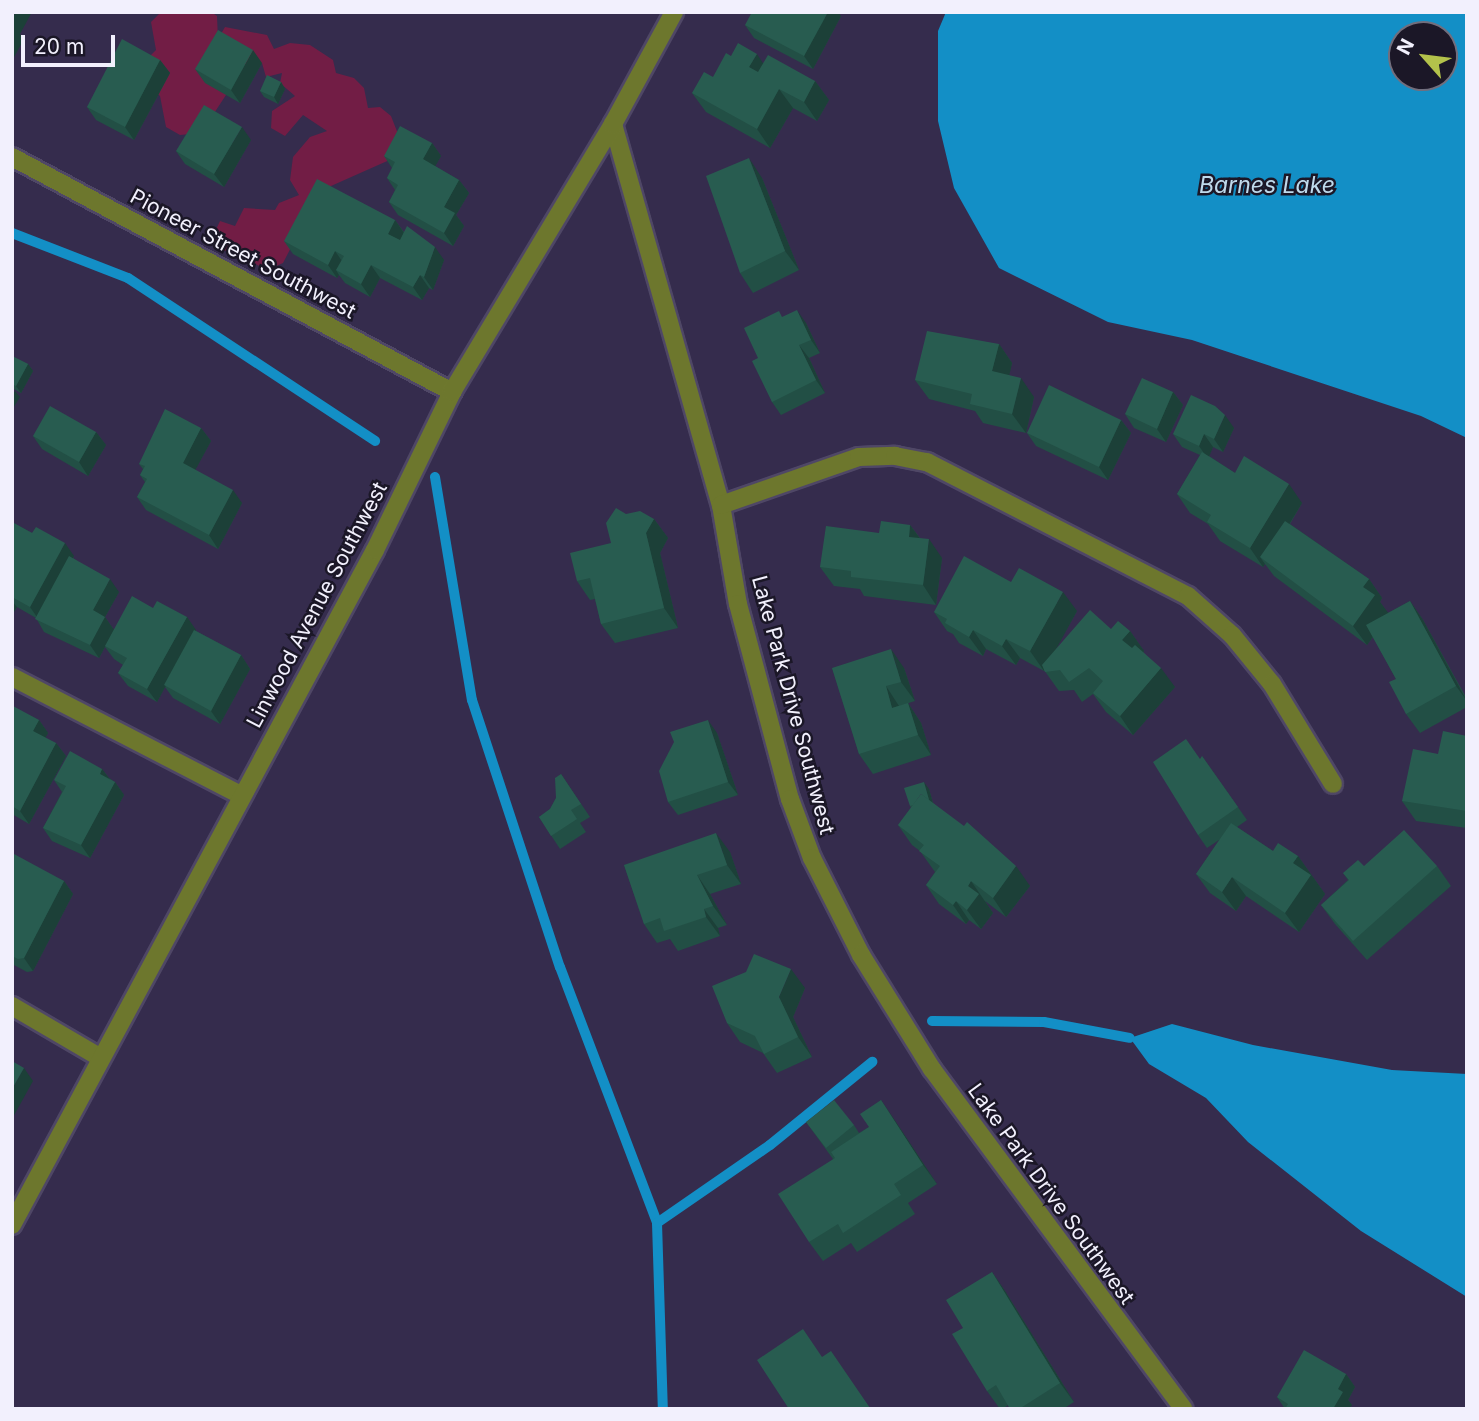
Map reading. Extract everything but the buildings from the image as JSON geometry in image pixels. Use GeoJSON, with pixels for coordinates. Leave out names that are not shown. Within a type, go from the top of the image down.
{"type":"FeatureCollection","features":[{"type":"Feature","properties":{"kind":"street","name":"Linwood Avenue Southwest"},"geometry":{"type":"LineString","coordinates":[[12,1225],[375,550],[452,392],[613,124],[674,12]]}},
{"type":"Feature","properties":{"kind":"street","name":"Lake Park Drive Southwest"},"geometry":{"type":"LineString","coordinates":[[613,124],[721,505],[738,604],[790,799],[837,911],[932,1069],[1184,1409]]}},
{"type":"Feature","properties":{"kind":"street","name":"Pioneer Street Southwest"},"geometry":{"type":"LineString","coordinates":[[12,157],[452,392]]}},
{"type":"Feature","properties":{"kind":"street"},"geometry":{"type":"LineString","coordinates":[[721,505],[859,457],[895,456],[927,462],[1188,596],[1231,635],[1272,684],[1333,784]]}},
{"type":"Feature","properties":{"kind":"street"},"geometry":{"type":"LineString","coordinates":[[12,677],[241,795]]}},
{"type":"Feature","properties":{"kind":"street"},"geometry":{"type":"LineString","coordinates":[[12,1006],[101,1058]]}},
{"type":"Feature","properties":{"kind":"shaded area"},"geometry":{"type":"Polygon","coordinates":[[[161,12],[211,12],[217,16],[218,39],[225,27],[267,35],[274,49],[290,43],[310,45],[333,60],[336,73],[354,78],[364,88],[368,108],[380,107],[391,116],[400,139],[394,158],[331,186],[315,201],[283,263],[267,270],[246,259],[237,249],[223,251],[212,238],[220,221],[235,226],[244,208],[275,210],[279,203],[299,195],[290,180],[293,157],[310,137],[327,131],[303,115],[285,136],[271,128],[272,111],[295,96],[280,83],[282,73],[266,77],[262,63],[232,70],[226,95],[201,133],[180,135],[166,127],[160,96],[150,87],[146,60],[156,50],[151,22],[161,12]]]}},
{"type":"Feature","properties":{"kind":"water","name":"Barnes Lake"},"geometry":{"type":"Polygon","coordinates":[[[946,12],[1467,12],[1467,438],[1421,416],[1192,340],[1108,322],[999,268],[954,188],[938,121],[938,31],[946,12]]]}},
{"type":"Feature","properties":{"kind":"water"},"geometry":{"type":"Polygon","coordinates":[[[1172,1024],[1253,1045],[1392,1070],[1467,1074],[1467,1297],[1361,1231],[1248,1142],[1206,1098],[1149,1064],[1130,1038],[1172,1024]]]}},
{"type":"Feature","properties":{"kind":"waterway"},"geometry":{"type":"LineString","coordinates":[[12,233],[128,278],[375,441]]}},
{"type":"Feature","properties":{"kind":"waterway"},"geometry":{"type":"LineString","coordinates":[[435,477],[472,700],[560,967],[657,1223],[663,1409]]}},
{"type":"Feature","properties":{"kind":"waterway"},"geometry":{"type":"LineString","coordinates":[[932,1021],[1044,1022],[1130,1038]]}},
{"type":"Feature","properties":{"kind":"waterway"},"geometry":{"type":"LineString","coordinates":[[657,1223],[770,1145],[872,1062]]}}]}
